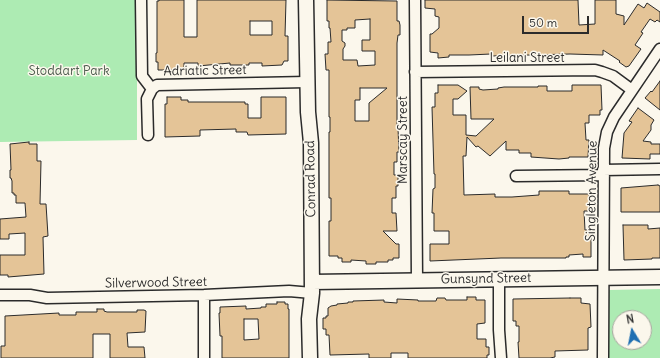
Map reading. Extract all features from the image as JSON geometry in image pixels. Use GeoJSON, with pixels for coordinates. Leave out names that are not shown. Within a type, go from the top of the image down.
{"type":"FeatureCollection","features":[{"type":"Feature","properties":{"kind":"street"},"geometry":{"type":"LineString","coordinates":[[141,0],[142,76],[152,89]]}},
{"type":"Feature","properties":{"kind":"street","name":"Conrad Road"},"geometry":{"type":"LineString","coordinates":[[306,0],[308,112],[311,143],[312,288],[309,319],[310,358]]}},
{"type":"Feature","properties":{"kind":"street","name":"Marscay Street"},"geometry":{"type":"LineString","coordinates":[[415,0],[417,280]]}},
{"type":"Feature","properties":{"kind":"street","name":"Singleton Avenue"},"geometry":{"type":"LineString","coordinates":[[603,358],[604,148],[607,132],[614,117],[660,49]]}},
{"type":"Feature","properties":{"kind":"street","name":"Leilani Street"},"geometry":{"type":"LineString","coordinates":[[415,72],[595,70],[614,76],[632,90]]}},
{"type":"Feature","properties":{"kind":"street","name":"Adriatic Street"},"geometry":{"type":"LineString","coordinates":[[148,135],[147,100],[152,89],[158,85],[307,82]]}},
{"type":"Feature","properties":{"kind":"street"},"geometry":{"type":"LineString","coordinates":[[516,176],[660,169]]}},
{"type":"Feature","properties":{"kind":"street","name":"Gunsynd Street"},"geometry":{"type":"LineString","coordinates":[[312,288],[417,280],[660,277]]}},
{"type":"Feature","properties":{"kind":"street"},"geometry":{"type":"LineString","coordinates":[[499,279],[499,330],[501,358]]}},
{"type":"Feature","properties":{"kind":"street","name":"Silverwood Street"},"geometry":{"type":"LineString","coordinates":[[0,295],[30,295],[47,298],[204,295],[312,288]]}},
{"type":"Feature","properties":{"kind":"street"},"geometry":{"type":"LineString","coordinates":[[204,295],[204,358]]}},
{"type":"Feature","properties":{"kind":"green space","name":"Stoddart Park"},"geometry":{"type":"Polygon","coordinates":[[[0,0],[137,0],[137,140],[0,142],[0,0]]]}},
{"type":"Feature","properties":{"kind":"green space"},"geometry":{"type":"Polygon","coordinates":[[[660,289],[660,358],[609,358],[609,290],[660,289]]]}},
{"type":"Feature","properties":{"kind":"building"},"geometry":{"type":"Polygon","coordinates":[[[184,0],[184,37],[197,37],[197,0],[286,0],[285,36],[288,36],[288,61],[284,61],[282,65],[262,66],[262,63],[230,65],[230,63],[198,66],[198,63],[184,63],[184,70],[158,70],[156,53],[157,1],[184,0]],[[250,21],[250,35],[272,35],[272,21],[250,21]]]}},
{"type":"Feature","properties":{"kind":"building"},"geometry":{"type":"Polygon","coordinates":[[[327,0],[397,1],[397,21],[399,21],[400,25],[400,35],[398,35],[397,43],[397,128],[399,152],[397,152],[397,162],[394,162],[394,175],[398,175],[398,186],[396,186],[396,198],[392,198],[392,213],[396,213],[397,231],[383,231],[396,244],[399,244],[399,258],[393,258],[393,260],[388,260],[388,262],[366,264],[366,261],[351,260],[351,262],[342,262],[342,258],[338,258],[338,256],[329,256],[329,221],[331,221],[331,198],[329,198],[330,117],[329,70],[326,70],[325,54],[328,54],[328,42],[331,42],[329,21],[327,21],[327,0]],[[370,19],[355,20],[355,28],[347,28],[347,30],[342,30],[342,41],[345,43],[343,49],[343,60],[357,60],[358,66],[375,65],[375,51],[362,51],[362,40],[370,40],[370,19]],[[360,88],[360,100],[355,100],[355,121],[369,121],[369,103],[387,88],[360,88]]]}},
{"type":"Feature","properties":{"kind":"building"},"geometry":{"type":"Polygon","coordinates":[[[425,0],[578,0],[579,25],[595,24],[595,0],[616,0],[616,14],[624,16],[624,25],[638,4],[644,8],[647,3],[660,12],[660,22],[657,20],[655,22],[650,19],[641,32],[643,33],[635,45],[641,49],[629,66],[626,67],[619,62],[620,61],[603,50],[603,55],[570,54],[491,56],[491,54],[449,55],[449,57],[438,58],[438,53],[430,52],[430,34],[439,28],[439,17],[435,16],[435,9],[425,8],[425,0]]]}},
{"type":"Feature","properties":{"kind":"building"},"geometry":{"type":"Polygon","coordinates":[[[660,81],[660,110],[645,98],[651,91],[652,92],[660,81]]]}},
{"type":"Feature","properties":{"kind":"building"},"geometry":{"type":"Polygon","coordinates":[[[438,85],[458,85],[467,91],[458,99],[453,99],[453,115],[466,115],[466,135],[476,136],[494,119],[471,119],[470,87],[479,87],[479,89],[483,90],[504,87],[547,86],[547,91],[572,91],[572,85],[601,85],[602,110],[600,110],[600,115],[589,115],[589,123],[585,123],[586,140],[589,140],[588,157],[569,157],[559,159],[531,157],[531,153],[519,153],[519,150],[506,150],[506,141],[490,156],[478,146],[476,147],[467,137],[466,156],[463,156],[464,195],[495,194],[495,197],[512,197],[539,195],[539,191],[569,191],[569,194],[589,194],[589,211],[584,211],[585,230],[591,230],[591,257],[583,257],[583,254],[569,255],[569,257],[566,258],[501,258],[430,261],[430,244],[449,244],[449,231],[434,231],[434,213],[432,213],[435,174],[432,107],[435,107],[435,93],[438,93],[438,85]]]}},
{"type":"Feature","properties":{"kind":"building"},"geometry":{"type":"Polygon","coordinates":[[[167,97],[181,97],[181,100],[188,100],[188,102],[245,102],[245,104],[248,104],[248,118],[261,118],[261,97],[286,97],[286,134],[248,135],[247,132],[236,132],[236,129],[200,130],[200,136],[165,137],[165,104],[167,104],[167,97]]]}},
{"type":"Feature","properties":{"kind":"building"},"geometry":{"type":"Polygon","coordinates":[[[638,108],[654,120],[651,125],[651,130],[643,141],[651,142],[651,144],[660,144],[660,154],[650,154],[650,159],[622,158],[624,133],[632,122],[629,121],[638,108]]]}},
{"type":"Feature","properties":{"kind":"building"},"geometry":{"type":"Polygon","coordinates":[[[29,142],[29,144],[37,144],[37,161],[41,161],[40,204],[46,204],[48,236],[43,237],[44,274],[8,277],[8,275],[0,275],[0,255],[25,255],[25,233],[9,234],[9,239],[0,239],[0,219],[26,217],[25,203],[16,203],[16,195],[12,193],[12,181],[10,178],[10,144],[29,142]]]}},
{"type":"Feature","properties":{"kind":"building"},"geometry":{"type":"Polygon","coordinates":[[[660,186],[660,212],[621,212],[621,188],[660,186]]]}},
{"type":"Feature","properties":{"kind":"building"},"geometry":{"type":"Polygon","coordinates":[[[623,225],[648,225],[648,229],[660,228],[660,258],[624,260],[623,225]]]}},
{"type":"Feature","properties":{"kind":"building"},"geometry":{"type":"Polygon","coordinates":[[[467,297],[476,297],[476,300],[485,300],[485,323],[477,324],[477,339],[486,339],[486,347],[489,347],[489,355],[487,355],[487,358],[408,358],[408,353],[391,353],[391,358],[369,358],[369,354],[330,355],[329,335],[326,335],[326,329],[323,329],[323,318],[328,316],[328,308],[331,306],[353,301],[384,300],[384,302],[397,303],[397,299],[436,301],[437,298],[445,298],[446,300],[467,300],[467,297]]]}},
{"type":"Feature","properties":{"kind":"building"},"geometry":{"type":"Polygon","coordinates":[[[581,298],[581,303],[590,304],[591,327],[588,328],[588,350],[555,351],[555,357],[550,358],[519,358],[519,326],[516,326],[516,321],[513,321],[513,299],[581,298]]]}},
{"type":"Feature","properties":{"kind":"building"},"geometry":{"type":"Polygon","coordinates":[[[277,302],[285,302],[285,304],[288,304],[289,358],[222,358],[222,336],[220,336],[219,313],[220,307],[246,306],[246,309],[266,307],[266,304],[277,304],[277,302]],[[244,319],[244,340],[259,339],[258,319],[244,319]]]}},
{"type":"Feature","properties":{"kind":"building"},"geometry":{"type":"Polygon","coordinates":[[[97,309],[104,309],[104,311],[107,312],[137,312],[137,310],[146,311],[145,332],[127,333],[128,347],[144,347],[145,358],[110,358],[110,334],[93,334],[93,358],[1,358],[1,346],[5,346],[5,316],[59,313],[59,315],[76,315],[76,312],[97,312],[97,309]]]}}]}
